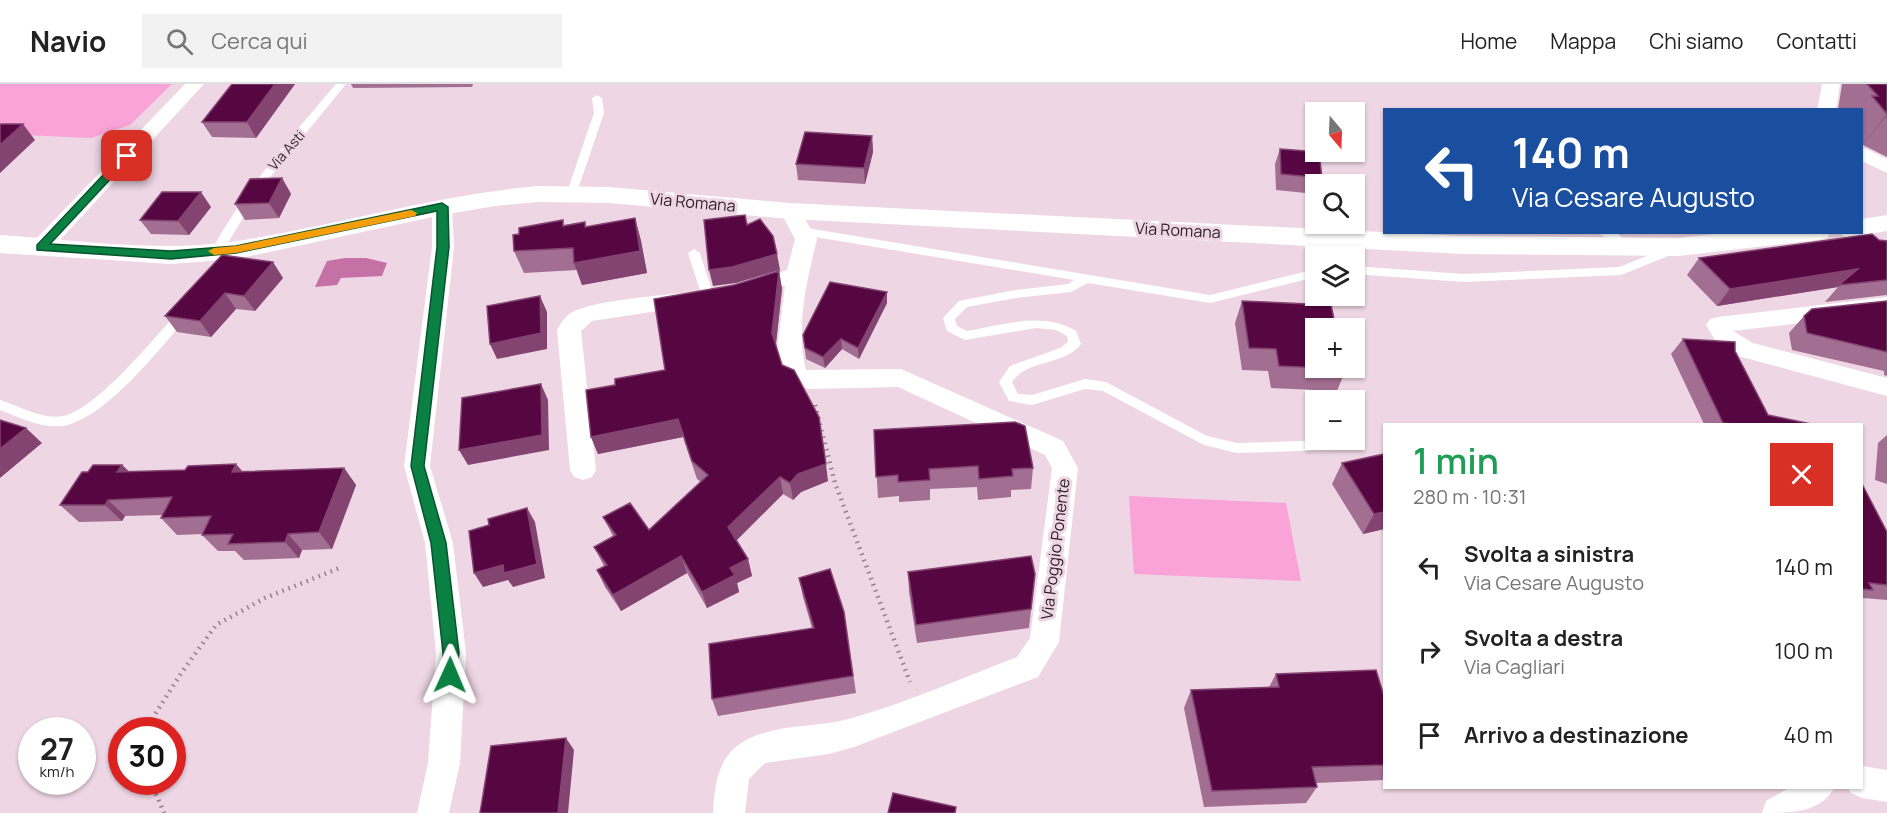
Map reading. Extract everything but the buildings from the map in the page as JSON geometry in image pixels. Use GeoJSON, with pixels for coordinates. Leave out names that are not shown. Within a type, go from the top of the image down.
{"type":"FeatureCollection","features":[{"type":"Feature","properties":{"kind":"street"},"geometry":{"type":"LineString","coordinates":[[41,247],[195,84]]}},
{"type":"Feature","properties":{"kind":"street"},"geometry":{"type":"LineString","coordinates":[[1826,108],[1832,84]]}},
{"type":"Feature","properties":{"kind":"street"},"geometry":{"type":"LineString","coordinates":[[1863,154],[1887,167]]}},
{"type":"Feature","properties":{"kind":"street","name":"Via Romana"},"geometry":{"type":"LineString","coordinates":[[0,244],[171,255],[225,256],[442,207],[495,198],[538,194],[609,195],[795,221],[1463,245],[1679,247],[1799,234]]}},
{"type":"Feature","properties":{"kind":"street"},"geometry":{"type":"LineString","coordinates":[[433,813],[444,763],[451,653],[439,543],[417,466],[443,247],[442,207]]}},
{"type":"Feature","properties":{"kind":"street"},"geometry":{"type":"LineString","coordinates":[[795,221],[806,239],[797,275],[789,350],[796,376],[809,380]]}},
{"type":"Feature","properties":{"kind":"street"},"geometry":{"type":"LineString","coordinates":[[1863,227],[1887,223]]}},
{"type":"Feature","properties":{"kind":"street"},"geometry":{"type":"LineString","coordinates":[[1852,234],[1873,249],[1887,250]]}},
{"type":"Feature","properties":{"kind":"street"},"geometry":{"type":"LineString","coordinates":[[757,287],[797,275]]}},
{"type":"Feature","properties":{"kind":"street"},"geometry":{"type":"LineString","coordinates":[[584,470],[569,330],[571,326],[587,314],[718,296]]}},
{"type":"Feature","properties":{"kind":"street"},"geometry":{"type":"LineString","coordinates":[[1887,305],[1718,325],[1719,332],[1746,350],[1887,387]]}},
{"type":"Feature","properties":{"kind":"street","name":"Via Poggio Ponente"},"geometry":{"type":"LineString","coordinates":[[729,813],[731,785],[736,771],[745,759],[757,751],[770,745],[816,741],[854,733],[1027,667],[1044,642],[1065,468],[1054,448],[901,378],[809,380]]}},
{"type":"Feature","properties":{"kind":"street"},"geometry":{"type":"LineString","coordinates":[[1863,782],[1887,786]]}},
{"type":"Feature","properties":{"kind":"street"},"geometry":{"type":"LineString","coordinates":[[1778,813],[1816,789]]}},
{"type":"Feature","properties":{"kind":"lane","name":"Via Asti"},"geometry":{"type":"LineString","coordinates":[[225,256],[253,190],[341,84]]}},
{"type":"Feature","properties":{"kind":"lane"},"geometry":{"type":"LineString","coordinates":[[571,195],[599,113],[597,98]]}},
{"type":"Feature","properties":{"kind":"lane"},"geometry":{"type":"LineString","coordinates":[[795,221],[1085,279],[1210,299],[1305,276]]}},
{"type":"Feature","properties":{"kind":"lane"},"geometry":{"type":"LineString","coordinates":[[1606,234],[1614,237],[1626,247]]}},
{"type":"Feature","properties":{"kind":"lane"},"geometry":{"type":"LineString","coordinates":[[1365,271],[1464,278],[1621,271],[1679,247]]}},
{"type":"Feature","properties":{"kind":"lane"},"geometry":{"type":"LineString","coordinates":[[694,253],[718,296]]}},
{"type":"Feature","properties":{"kind":"lane"},"geometry":{"type":"LineString","coordinates":[[1085,279],[1071,288],[1016,294],[963,304],[949,318],[951,328],[965,336],[1036,324],[1059,326],[1072,334],[1074,345],[1064,351],[1014,369],[1005,382],[1014,398],[1032,400],[1085,384],[1106,387],[1203,440],[1237,448],[1305,447]]}},
{"type":"Feature","properties":{"kind":"lane"},"geometry":{"type":"LineString","coordinates":[[0,405],[37,417],[63,421],[86,412],[126,376],[193,301]]}},
{"type":"Feature","properties":{"kind":"path"},"geometry":{"type":"LineString","coordinates":[[809,380],[835,483],[919,708]]}},
{"type":"Feature","properties":{"kind":"path"},"geometry":{"type":"LineString","coordinates":[[153,717],[216,625],[265,597],[342,567]]}},
{"type":"Feature","properties":{"kind":"path"},"geometry":{"type":"LineString","coordinates":[[156,795],[164,813]]}},
{"type":"Feature","properties":{"kind":"shaded area"},"geometry":{"type":"Polygon","coordinates":[[[0,84],[172,84],[130,125],[91,138],[0,134],[0,84]]]}},
{"type":"Feature","properties":{"kind":"shaded area"},"geometry":{"type":"Polygon","coordinates":[[[366,258],[387,263],[382,276],[341,278],[337,285],[315,287],[327,261],[366,258]]]}},
{"type":"Feature","properties":{"kind":"shaded area"},"geometry":{"type":"Polygon","coordinates":[[[1129,496],[1286,503],[1301,581],[1134,574],[1129,496]]]}},
{"type":"Feature","properties":{"kind":"slow traffic"},"geometry":{"type":"LineString","coordinates":[[214,251],[236,249],[411,213]]}},
{"type":"Feature","properties":{"kind":"route"},"geometry":{"type":"LineString","coordinates":[[127,156],[41,247],[171,255],[236,249],[442,207],[443,247],[417,466],[439,543],[451,653],[450,675]]}}]}
